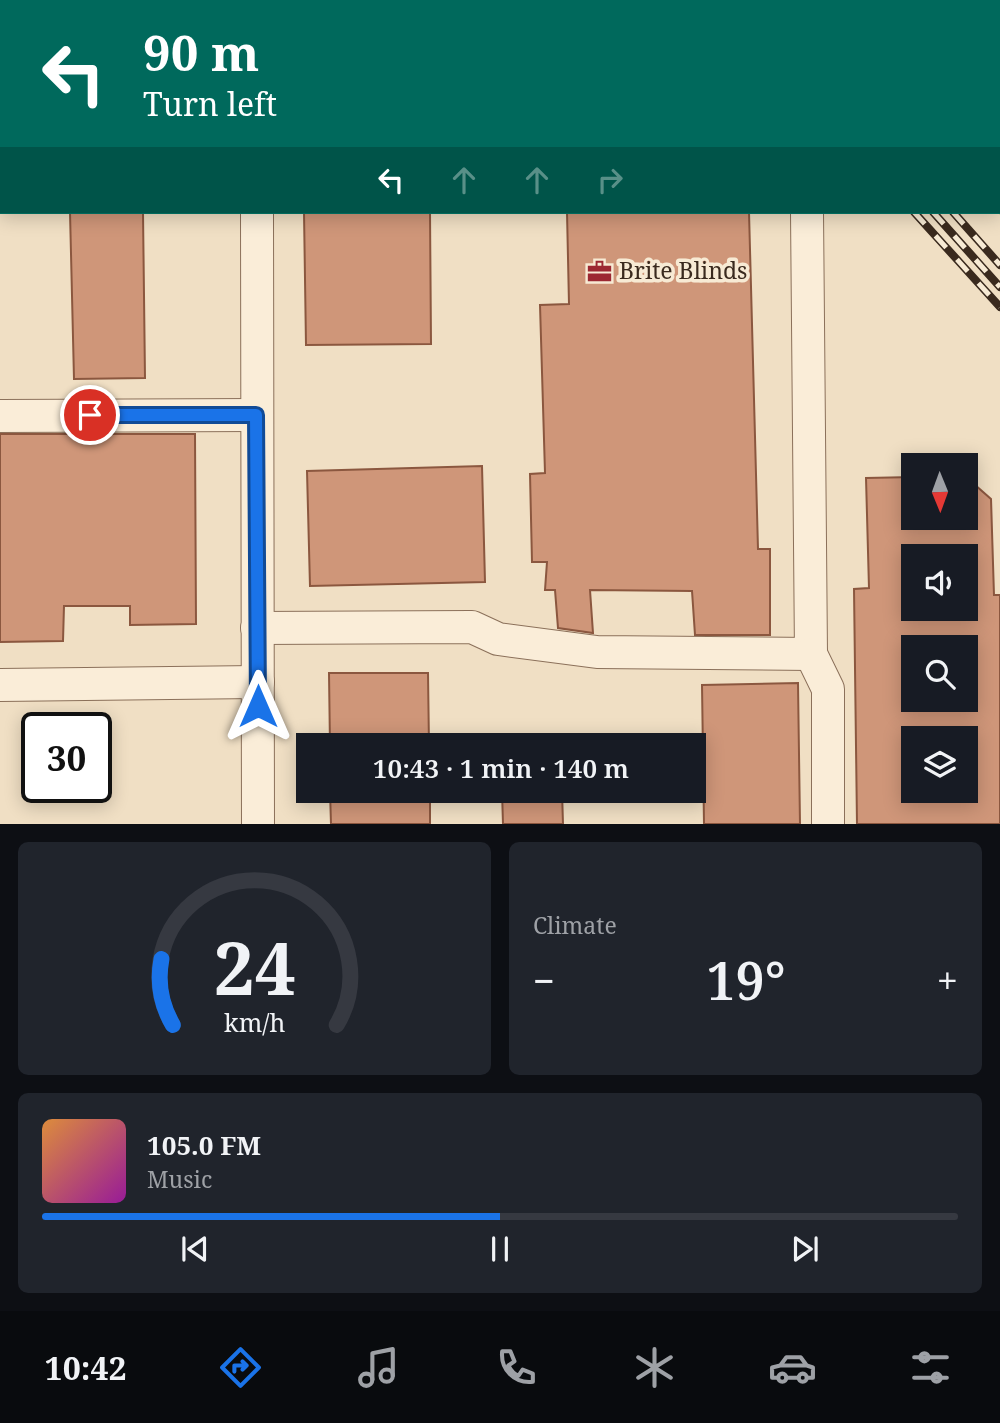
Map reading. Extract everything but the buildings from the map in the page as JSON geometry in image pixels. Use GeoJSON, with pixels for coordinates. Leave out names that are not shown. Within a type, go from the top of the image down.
{"type":"FeatureCollection","features":[{"type":"Feature","properties":{"kind":"street"},"geometry":{"type":"LineString","coordinates":[[257,214],[258,824]]}},
{"type":"Feature","properties":{"kind":"street"},"geometry":{"type":"LineString","coordinates":[[807,214],[811,654],[828,689],[828,824]]}},
{"type":"Feature","properties":{"kind":"street"},"geometry":{"type":"LineString","coordinates":[[0,416],[256,415]]}},
{"type":"Feature","properties":{"kind":"street"},"geometry":{"type":"LineString","coordinates":[[257,628],[472,627],[498,639],[597,652],[811,654]]}},
{"type":"Feature","properties":{"kind":"street"},"geometry":{"type":"LineString","coordinates":[[0,685],[258,682]]}},
{"type":"Feature","properties":{"kind":"railway"},"geometry":{"type":"LineString","coordinates":[[916,214],[1000,307]]}},
{"type":"Feature","properties":{"kind":"railway"},"geometry":{"type":"LineString","coordinates":[[935,214],[1000,287]]}},
{"type":"Feature","properties":{"kind":"railway"},"geometry":{"type":"LineString","coordinates":[[955,214],[1000,265]]}},
{"type":"Feature","properties":{"kind":"place","name":"Brite Blinds"},"geometry":{"type":"Point","coordinates":[599,271]}},
{"type":"Feature","properties":{"kind":"route"},"geometry":{"type":"LineString","coordinates":[[90,415],[256,415],[258,706]]}}]}
